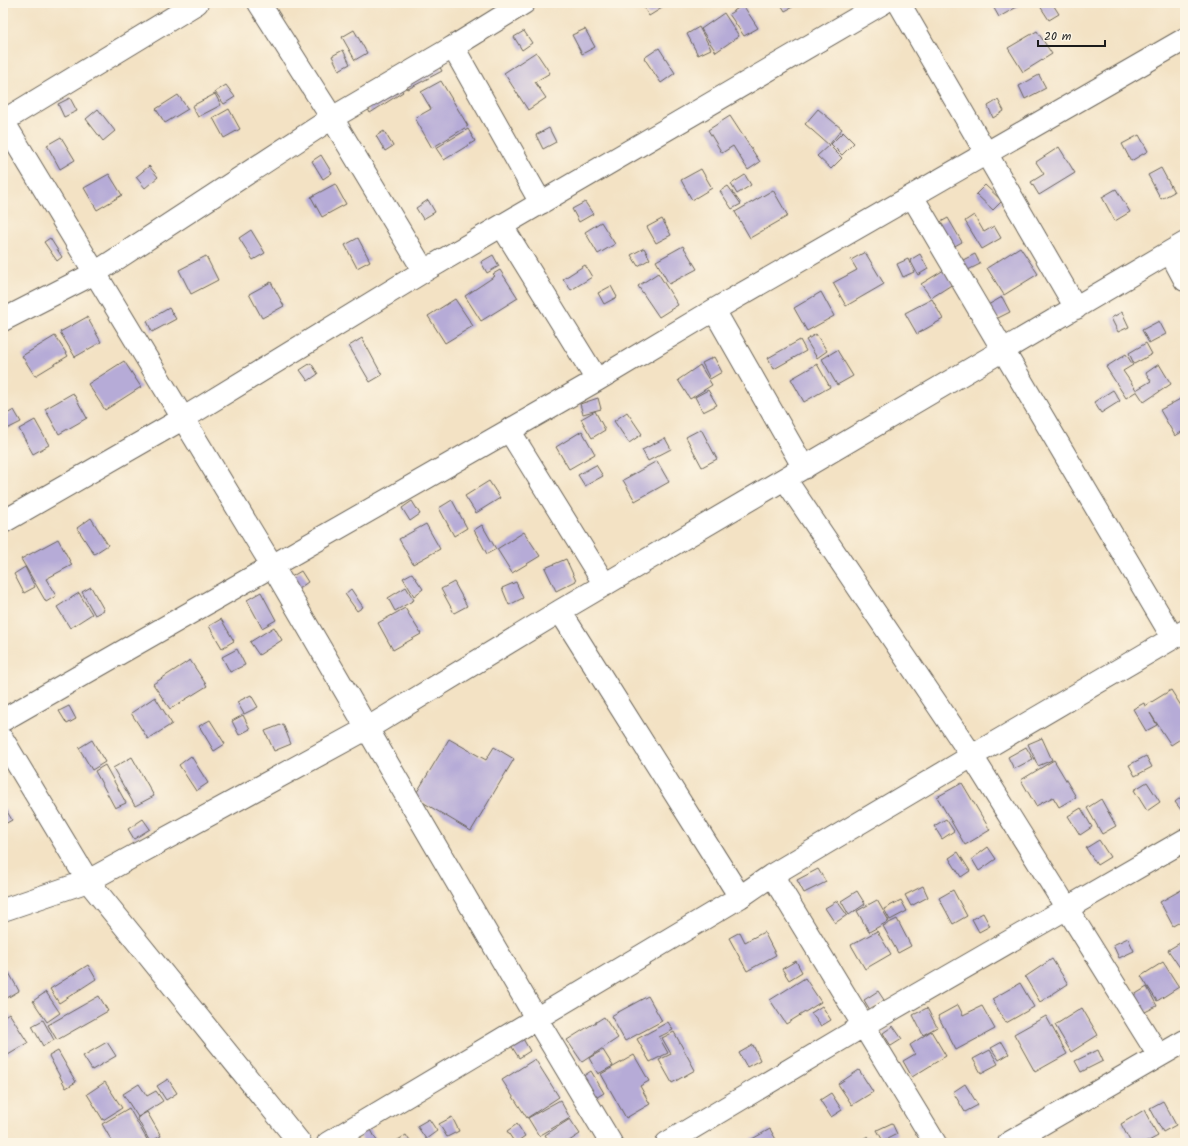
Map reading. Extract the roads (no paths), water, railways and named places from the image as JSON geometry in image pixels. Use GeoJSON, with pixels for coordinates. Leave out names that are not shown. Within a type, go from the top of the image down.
{"type":"FeatureCollection","features":[{"type":"Feature","properties":{"kind":"street"},"geometry":{"type":"LineString","coordinates":[[197,3],[3,121],[273,567],[536,1018],[611,1143]]}},
{"type":"Feature","properties":{"kind":"street"},"geometry":{"type":"LineString","coordinates":[[259,3],[332,118],[424,271]]}},
{"type":"Feature","properties":{"kind":"street"},"geometry":{"type":"LineString","coordinates":[[3,320],[95,273],[332,118],[453,47],[524,3]]}},
{"type":"Feature","properties":{"kind":"street"},"geometry":{"type":"LineString","coordinates":[[3,522],[184,418],[424,271],[883,3]]}},
{"type":"Feature","properties":{"kind":"street"},"geometry":{"type":"LineString","coordinates":[[899,3],[1076,308]]}},
{"type":"Feature","properties":{"kind":"street"},"geometry":{"type":"LineString","coordinates":[[3,720],[598,380],[714,310],[1185,39]]}},
{"type":"Feature","properties":{"kind":"street"},"geometry":{"type":"LineString","coordinates":[[453,47],[541,203]]}},
{"type":"Feature","properties":{"kind":"street"},"geometry":{"type":"LineString","coordinates":[[328,1143],[740,897],[772,875],[1179,634],[1003,350],[912,196]]}},
{"type":"Feature","properties":{"kind":"street"},"geometry":{"type":"LineString","coordinates":[[502,226],[598,380]]}},
{"type":"Feature","properties":{"kind":"street"},"geometry":{"type":"LineString","coordinates":[[3,910],[88,880],[368,728],[560,611],[1177,248],[1185,280]]}},
{"type":"Feature","properties":{"kind":"street"},"geometry":{"type":"LineString","coordinates":[[714,310],[804,468]]}},
{"type":"Feature","properties":{"kind":"street"},"geometry":{"type":"LineString","coordinates":[[509,430],[605,585]]}},
{"type":"Feature","properties":{"kind":"street"},"geometry":{"type":"LineString","coordinates":[[785,479],[972,756],[1159,1056]]}},
{"type":"Feature","properties":{"kind":"street"},"geometry":{"type":"LineString","coordinates":[[560,611],[740,897]]}},
{"type":"Feature","properties":{"kind":"street"},"geometry":{"type":"LineString","coordinates":[[3,740],[88,880],[300,1143]]}},
{"type":"Feature","properties":{"kind":"street"},"geometry":{"type":"LineString","coordinates":[[667,1143],[863,1026],[1185,840]]}},
{"type":"Feature","properties":{"kind":"street"},"geometry":{"type":"LineString","coordinates":[[772,875],[935,1143]]}},
{"type":"Feature","properties":{"kind":"street"},"geometry":{"type":"LineString","coordinates":[[1008,1143],[1033,1137],[1159,1056],[1185,1041]]}}]}
